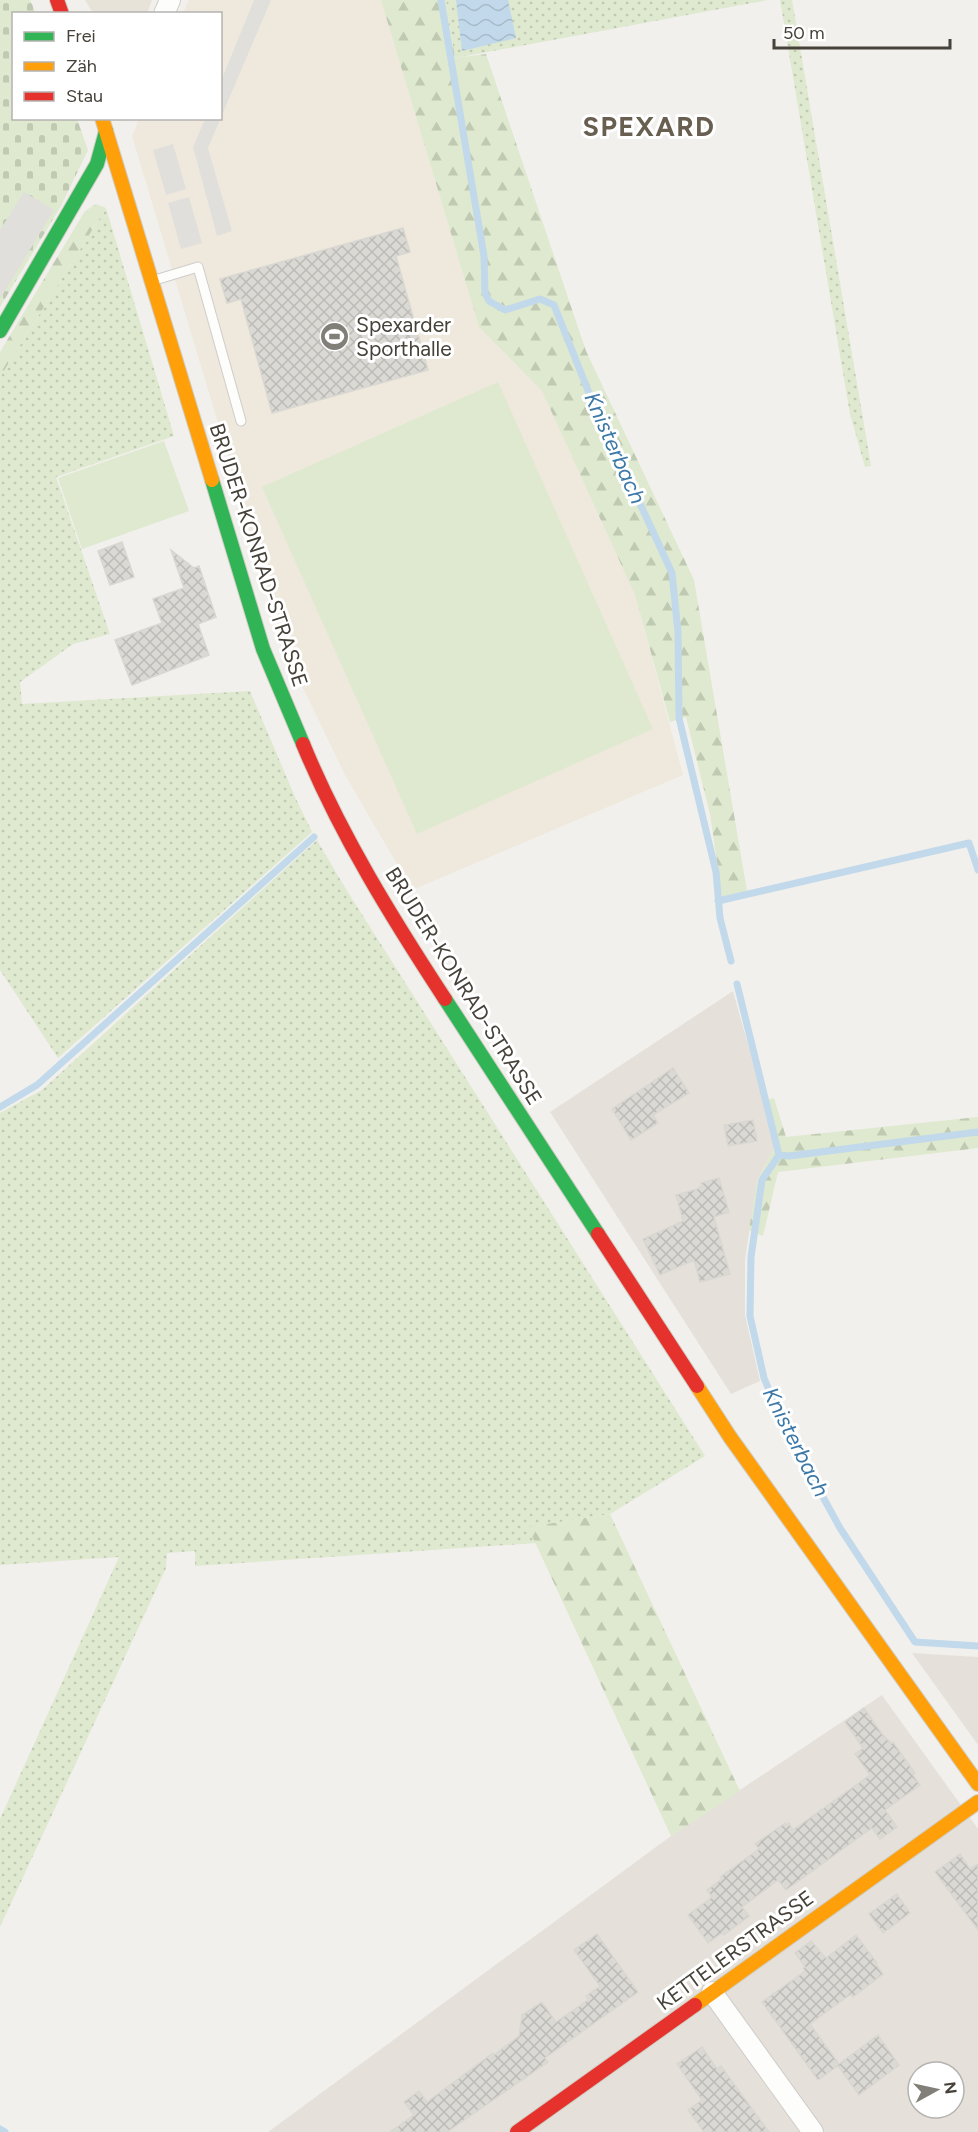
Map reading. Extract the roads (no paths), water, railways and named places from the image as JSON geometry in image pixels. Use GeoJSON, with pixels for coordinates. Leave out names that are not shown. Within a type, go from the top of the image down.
{"type":"FeatureCollection","features":[{"type":"Feature","properties":{"kind":"street","name":"BRUDER-KONRAD-STRASSE"},"geometry":{"type":"LineString","coordinates":[[104,125],[263,649],[320,786],[366,871],[424,966],[730,1437],[978,1784]]}},
{"type":"Feature","properties":{"kind":"street"},"geometry":{"type":"LineString","coordinates":[[1,328],[98,164],[104,125]]}},
{"type":"Feature","properties":{"kind":"street","name":"KETTELERSTRASSE"},"geometry":{"type":"LineString","coordinates":[[517,2132],[978,1802]]}},
{"type":"Feature","properties":{"kind":"street"},"geometry":{"type":"LineString","coordinates":[[712,1992],[813,2132]]}},
{"type":"Feature","properties":{"kind":"lane"},"geometry":{"type":"LineString","coordinates":[[152,282],[198,267],[241,421]]}},
{"type":"Feature","properties":{"kind":"water"},"geometry":{"type":"Polygon","coordinates":[[[456,0],[508,0],[516,38],[462,51],[456,0]]]}},
{"type":"Feature","properties":{"kind":"waterway","name":"Knisterbach"},"geometry":{"type":"LineString","coordinates":[[441,0],[484,256],[485,293],[489,301],[505,310],[540,299],[554,305],[589,393],[672,573],[678,632],[679,718],[716,872],[720,918],[731,961]]}},
{"type":"Feature","properties":{"kind":"waterway"},"geometry":{"type":"LineString","coordinates":[[0,1107],[37,1085],[314,837]]}},
{"type":"Feature","properties":{"kind":"waterway"},"geometry":{"type":"LineString","coordinates":[[718,901],[969,843],[978,870]]}},
{"type":"Feature","properties":{"kind":"waterway","name":"Knisterbach"},"geometry":{"type":"LineString","coordinates":[[737,984],[779,1155],[762,1180],[751,1257],[750,1316],[764,1378],[784,1426],[840,1528],[915,1642],[978,1646]]}},
{"type":"Feature","properties":{"kind":"waterway"},"geometry":{"type":"LineString","coordinates":[[779,1155],[789,1156],[978,1132]]}},
{"type":"Feature","properties":{"kind":"waterway"},"geometry":{"type":"LineString","coordinates":[[0,2129],[5,2132]]}},
{"type":"Feature","properties":{"kind":"place","name":"Spexarder Sporthalle"},"geometry":{"type":"Point","coordinates":[335,336]}},
{"type":"Feature","properties":{"kind":"district","name":"SPEXARD"},"geometry":{"type":"Point","coordinates":[649,126]}}]}
